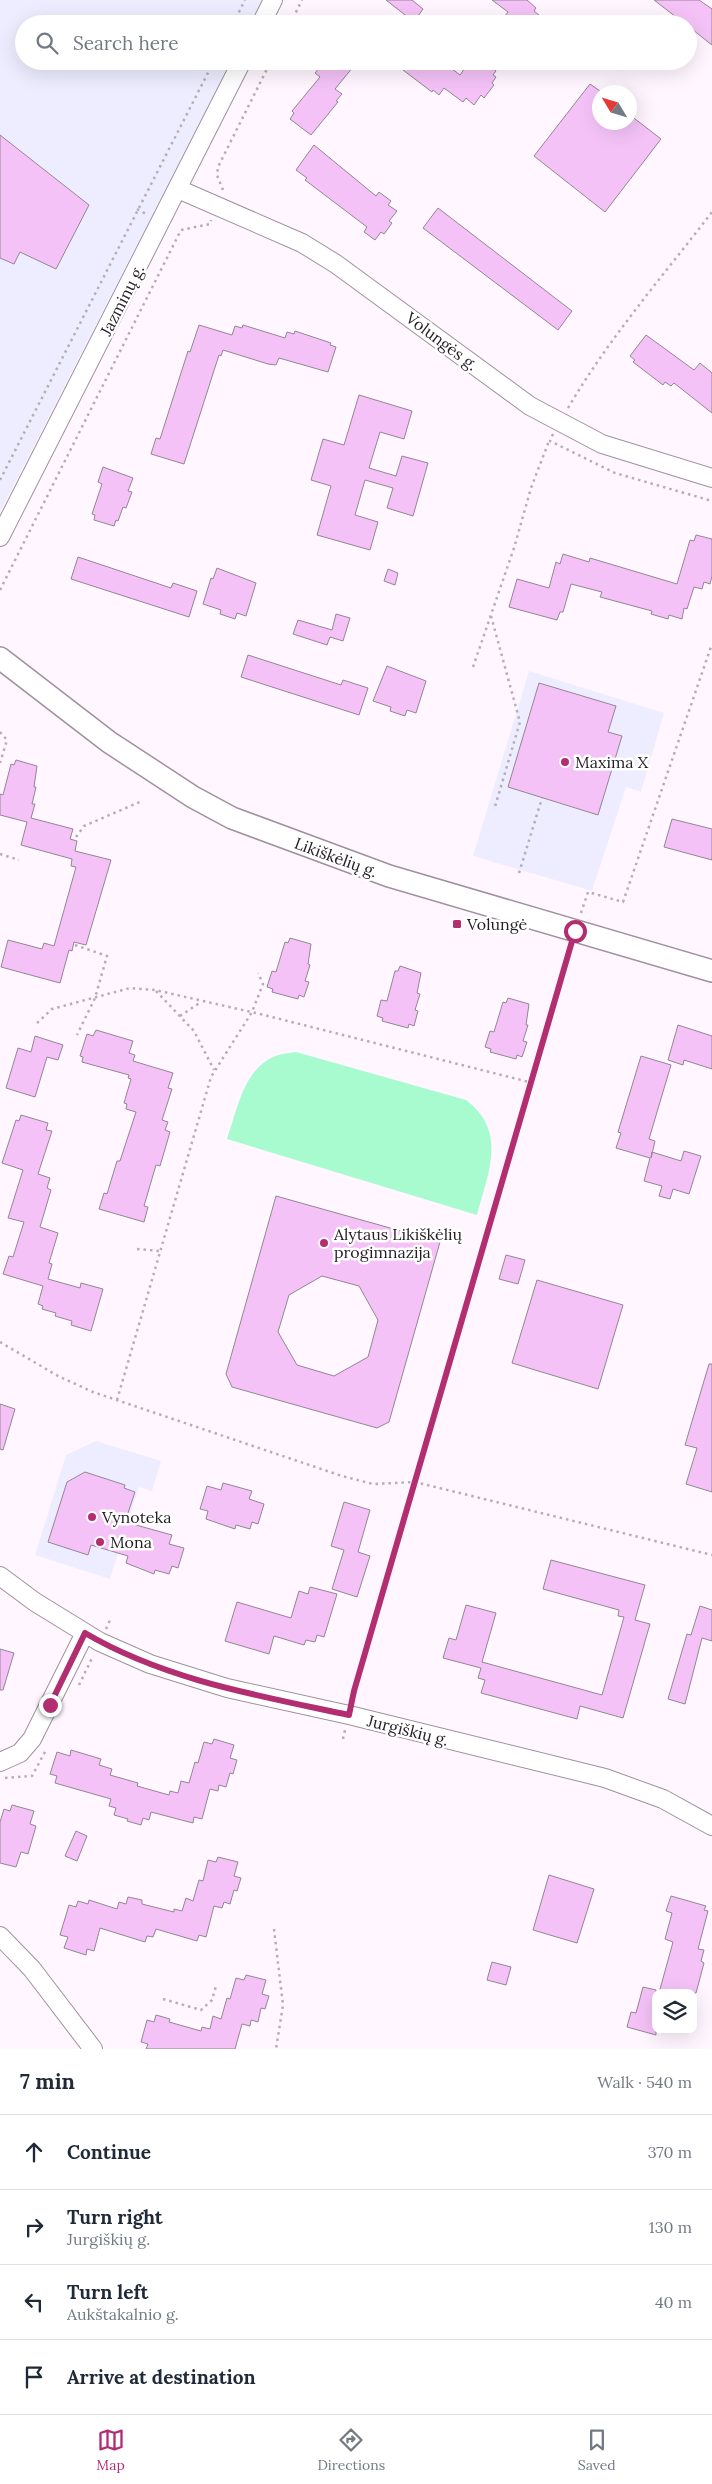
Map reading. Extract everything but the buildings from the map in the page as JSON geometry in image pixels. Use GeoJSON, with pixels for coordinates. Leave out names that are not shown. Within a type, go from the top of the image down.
{"type":"FeatureCollection","features":[{"type":"Feature","properties":{"kind":"street"},"geometry":{"type":"LineString","coordinates":[[266,15],[273,0]]}},
{"type":"Feature","properties":{"kind":"street","name":"Jazminų g."},"geometry":{"type":"LineString","coordinates":[[0,537],[238,70]]}},
{"type":"Feature","properties":{"kind":"street","name":"Volungės g."},"geometry":{"type":"LineString","coordinates":[[178,189],[302,243],[336,264],[505,388],[560,422],[602,444],[712,478]]}},
{"type":"Feature","properties":{"kind":"street","name":"Likiškėlių g."},"geometry":{"type":"LineString","coordinates":[[0,658],[109,742],[185,792],[232,818],[389,876],[712,971]]}},
{"type":"Feature","properties":{"kind":"street","name":"Jurgiškių g."},"geometry":{"type":"LineString","coordinates":[[0,1576],[35,1602],[85,1633],[150,1664],[199,1680],[605,1778],[663,1799],[712,1826]]}},
{"type":"Feature","properties":{"kind":"street"},"geometry":{"type":"LineString","coordinates":[[0,1762],[20,1753],[32,1739],[85,1633]]}},
{"type":"Feature","properties":{"kind":"street"},"geometry":{"type":"LineString","coordinates":[[0,1936],[32,1968],[93,2049]]}},
{"type":"Feature","properties":{"kind":"path"},"geometry":{"type":"LineString","coordinates":[[238,15],[245,0]]}},
{"type":"Feature","properties":{"kind":"path"},"geometry":{"type":"LineString","coordinates":[[294,15],[302,0]]}},
{"type":"Feature","properties":{"kind":"path"},"geometry":{"type":"LineString","coordinates":[[0,480],[209,70]]}},
{"type":"Feature","properties":{"kind":"path"},"geometry":{"type":"LineString","coordinates":[[0,588],[181,230],[210,224],[224,193],[217,175],[218,167],[266,70]]}},
{"type":"Feature","properties":{"kind":"path"},"geometry":{"type":"LineString","coordinates":[[473,667],[531,488],[550,440],[592,371],[712,212]]}},
{"type":"Feature","properties":{"kind":"path"},"geometry":{"type":"LineString","coordinates":[[550,440],[615,473],[712,501]]}},
{"type":"Feature","properties":{"kind":"path"},"geometry":{"type":"LineString","coordinates":[[491,614],[520,722],[494,810]]}},
{"type":"Feature","properties":{"kind":"path"},"geometry":{"type":"LineString","coordinates":[[343,1739],[354,1691],[533,1084],[575,931],[588,892],[623,902],[712,644]]}},
{"type":"Feature","properties":{"kind":"path"},"geometry":{"type":"LineString","coordinates":[[0,732],[7,740],[0,763]]}},
{"type":"Feature","properties":{"kind":"path"},"geometry":{"type":"LineString","coordinates":[[519,872],[542,798]]}},
{"type":"Feature","properties":{"kind":"path"},"geometry":{"type":"LineString","coordinates":[[76,837],[84,826],[142,801]]}},
{"type":"Feature","properties":{"kind":"path"},"geometry":{"type":"LineString","coordinates":[[0,854],[19,860]]}},
{"type":"Feature","properties":{"kind":"path"},"geometry":{"type":"LineString","coordinates":[[75,945],[107,956],[95,998],[77,1035]]}},
{"type":"Feature","properties":{"kind":"path"},"geometry":{"type":"LineString","coordinates":[[117,1400],[214,1070],[252,1012],[263,984],[258,973]]}},
{"type":"Feature","properties":{"kind":"path"},"geometry":{"type":"LineString","coordinates":[[37,1023],[52,1010],[130,988],[155,990],[252,1012],[533,1084]]}},
{"type":"Feature","properties":{"kind":"path"},"geometry":{"type":"LineString","coordinates":[[155,990],[194,1031],[214,1070]]}},
{"type":"Feature","properties":{"kind":"path"},"geometry":{"type":"LineString","coordinates":[[180,1016],[202,1001]]}},
{"type":"Feature","properties":{"kind":"path"},"geometry":{"type":"LineString","coordinates":[[137,1249],[160,1250]]}},
{"type":"Feature","properties":{"kind":"path"},"geometry":{"type":"LineString","coordinates":[[0,1342],[58,1376],[117,1400],[342,1476],[373,1484],[415,1482],[712,1555]]}},
{"type":"Feature","properties":{"kind":"path"},"geometry":{"type":"LineString","coordinates":[[274,1929],[283,2006],[276,2049]]}},
{"type":"Feature","properties":{"kind":"path"},"geometry":{"type":"LineString","coordinates":[[163,1999],[201,2010],[212,2000],[216,1986]]}},
{"type":"Feature","properties":{"kind":"shaded area"},"geometry":{"type":"Polygon","coordinates":[[[0,0],[263,0],[256,15],[15,15],[15,70],[226,70],[0,512],[0,0]]]}},
{"type":"Feature","properties":{"kind":"shaded area"},"geometry":{"type":"Polygon","coordinates":[[[529,671],[664,713],[641,792],[626,787],[592,891],[473,856],[529,671]]]}},
{"type":"Feature","properties":{"kind":"shaded area"},"geometry":{"type":"Polygon","coordinates":[[[96,1441],[161,1461],[152,1491],[139,1487],[110,1579],[35,1555],[66,1455],[96,1441]]]}},
{"type":"Feature","properties":{"kind":"green space"},"geometry":{"type":"Polygon","coordinates":[[[296,1052],[466,1100],[479,1112],[487,1125],[491,1139],[489,1168],[477,1215],[227,1139],[242,1093],[255,1072],[263,1063],[273,1057],[296,1052]]]}},
{"type":"Feature","properties":{"kind":"place","name":"Maxima X"},"geometry":{"type":"Point","coordinates":[565,762]}},
{"type":"Feature","properties":{"kind":"place","name":"Volungė"},"geometry":{"type":"Point","coordinates":[457,924]}},
{"type":"Feature","properties":{"kind":"place","name":"Alytaus Likiškėlių progimnazija"},"geometry":{"type":"Point","coordinates":[324,1243]}},
{"type":"Feature","properties":{"kind":"place","name":"Vynoteka"},"geometry":{"type":"Point","coordinates":[92,1517]}},
{"type":"Feature","properties":{"kind":"place","name":"Mona"},"geometry":{"type":"Point","coordinates":[100,1542]}},
{"type":"Feature","properties":{"kind":"route"},"geometry":{"type":"LineString","coordinates":[[50,1705],[85,1633],[100,1642],[150,1664],[199,1680],[349,1715],[354,1691],[533,1084],[575,931]]}}]}
